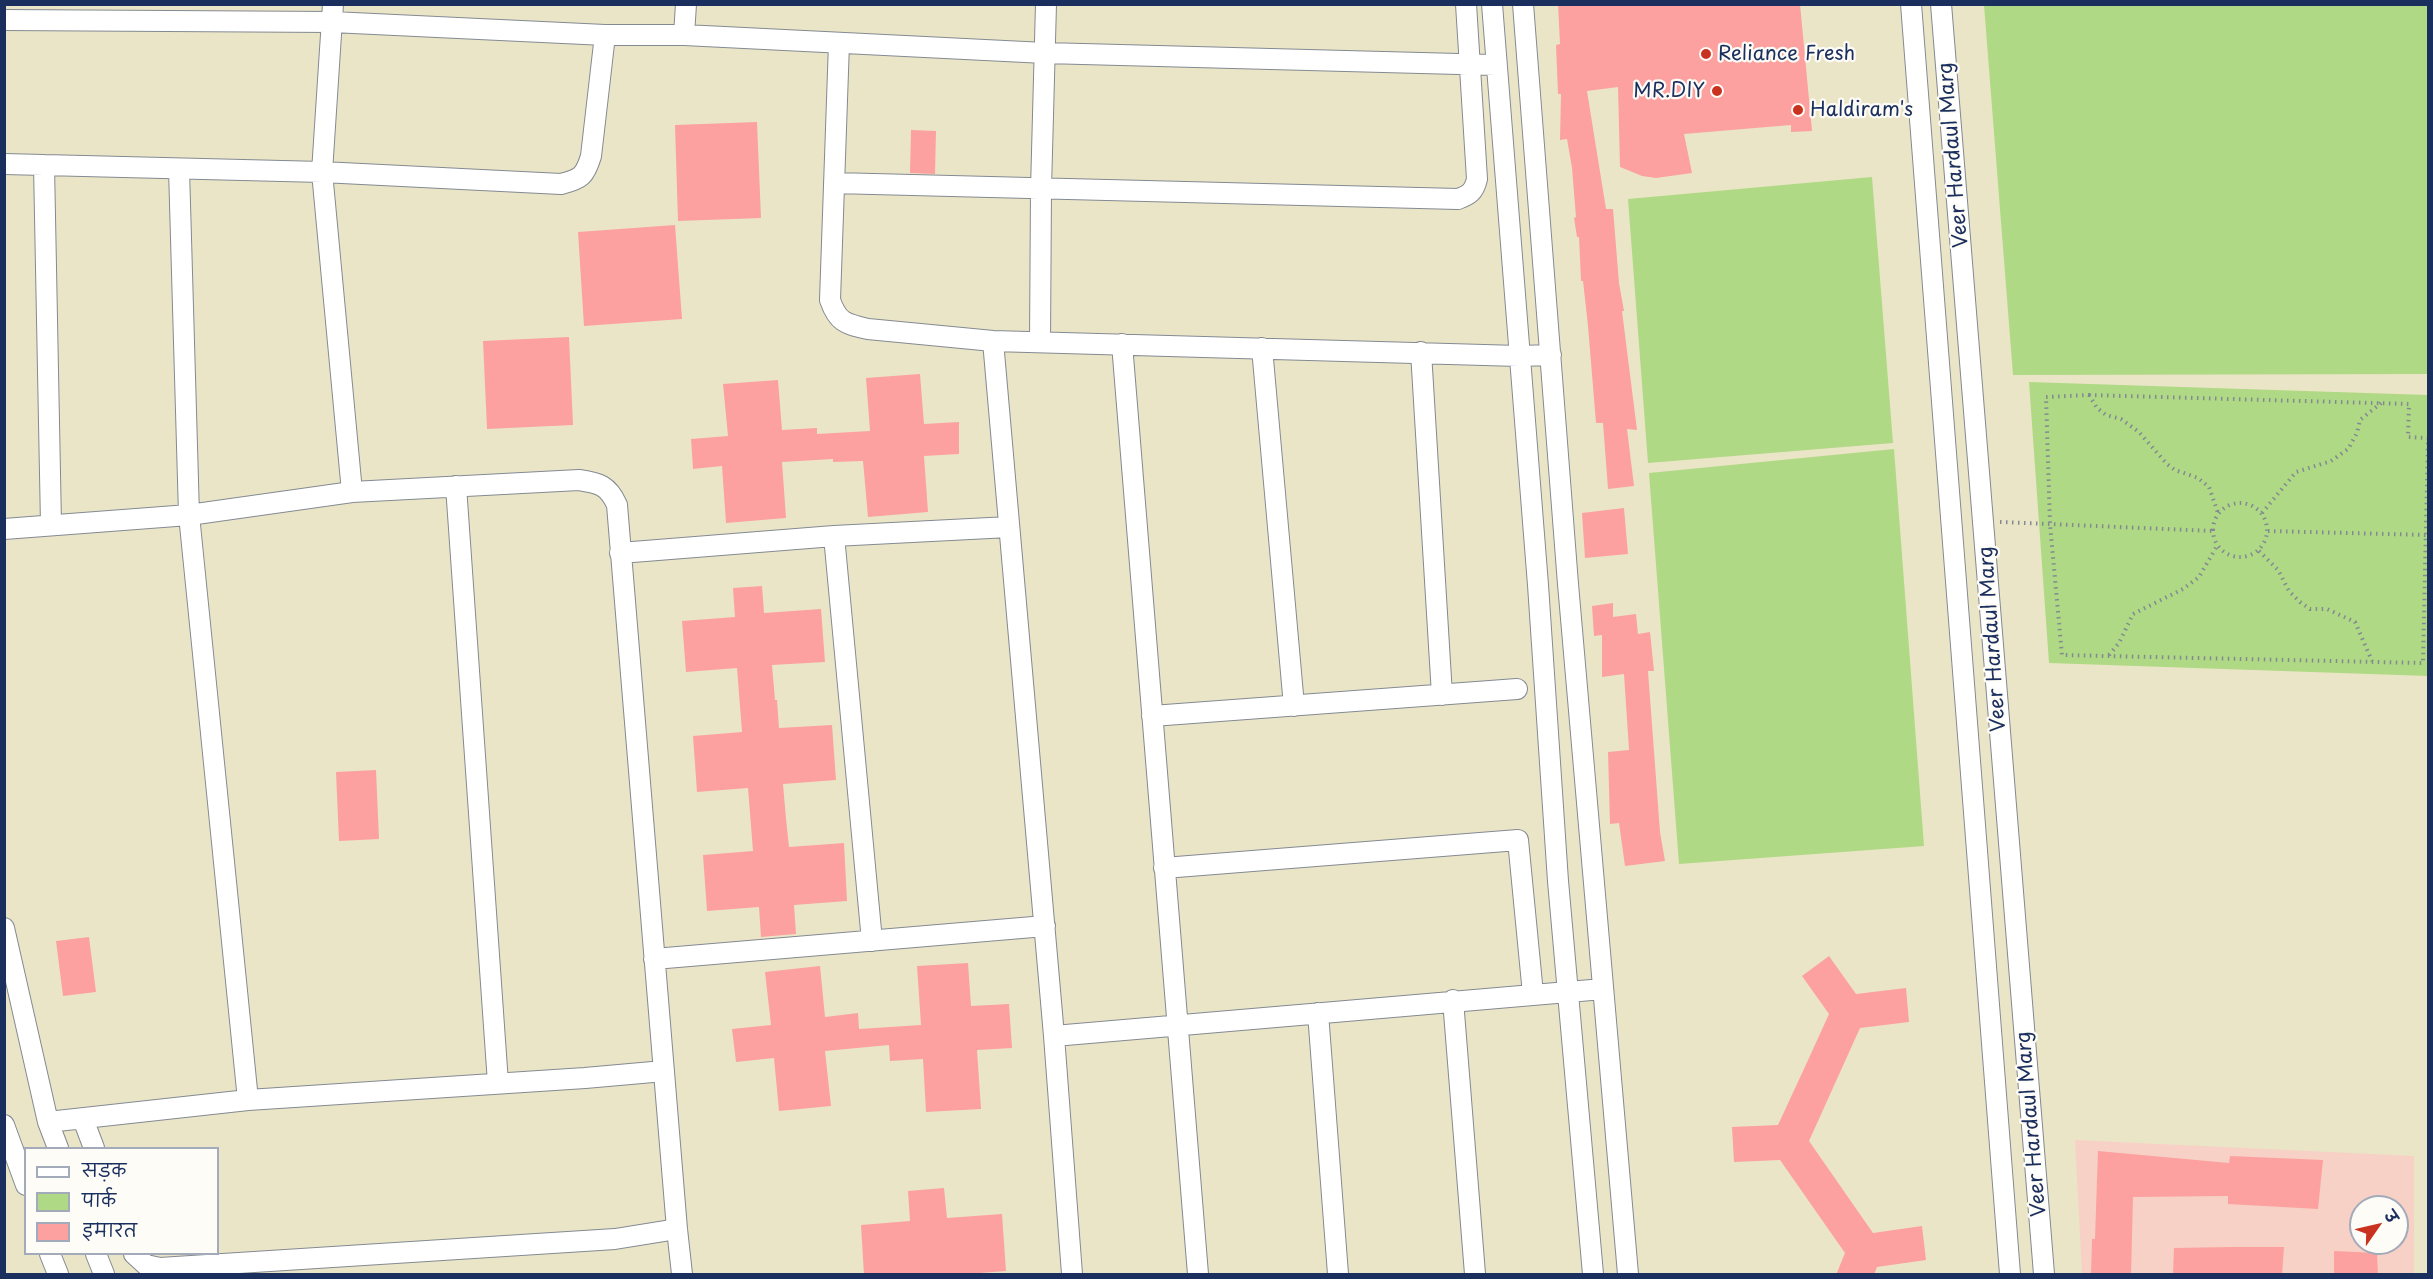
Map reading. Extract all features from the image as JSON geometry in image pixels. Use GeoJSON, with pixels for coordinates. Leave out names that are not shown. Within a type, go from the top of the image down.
{"type":"FeatureCollection","features":[{"type":"Feature","properties":{"kind":"street"},"geometry":{"type":"LineString","coordinates":[[684,35],[686,4]]}},
{"type":"Feature","properties":{"kind":"street"},"geometry":{"type":"LineString","coordinates":[[1040,342],[1046,4]]}},
{"type":"Feature","properties":{"kind":"street"},"geometry":{"type":"LineString","coordinates":[[834,183],[1458,199],[1475,189],[1477,179],[1466,4]]}},
{"type":"Feature","properties":{"kind":"street"},"geometry":{"type":"LineString","coordinates":[[1491,4],[1568,993],[1593,1275]]}},
{"type":"Feature","properties":{"kind":"street"},"geometry":{"type":"LineString","coordinates":[[1523,4],[1628,1275]]}},
{"type":"Feature","properties":{"kind":"street","name":"Veer Hardaul Marg"},"geometry":{"type":"LineString","coordinates":[[1911,4],[2010,1275]]}},
{"type":"Feature","properties":{"kind":"street","name":"Veer Hardaul Marg"},"geometry":{"type":"LineString","coordinates":[[1941,4],[2044,1275]]}},
{"type":"Feature","properties":{"kind":"street"},"geometry":{"type":"LineString","coordinates":[[4,20],[333,13],[605,35],[684,35],[1045,53],[1496,65]]}},
{"type":"Feature","properties":{"kind":"street"},"geometry":{"type":"LineString","coordinates":[[333,13],[322,172],[352,492]]}},
{"type":"Feature","properties":{"kind":"street"},"geometry":{"type":"LineString","coordinates":[[4,164],[322,172],[561,184],[578,180],[587,171],[591,156],[605,35]]}},
{"type":"Feature","properties":{"kind":"street"},"geometry":{"type":"LineString","coordinates":[[839,43],[830,300],[835,315],[849,325],[868,329],[993,341],[1551,355]]}},
{"type":"Feature","properties":{"kind":"street"},"geometry":{"type":"LineString","coordinates":[[44,165],[51,525]]}},
{"type":"Feature","properties":{"kind":"street"},"geometry":{"type":"LineString","coordinates":[[179,168],[189,515],[248,1100]]}},
{"type":"Feature","properties":{"kind":"street"},"geometry":{"type":"LineString","coordinates":[[993,341],[1045,926],[1072,1275]]}},
{"type":"Feature","properties":{"kind":"street"},"geometry":{"type":"LineString","coordinates":[[1122,344],[1198,1275]]}},
{"type":"Feature","properties":{"kind":"street"},"geometry":{"type":"LineString","coordinates":[[1262,348],[1294,706]]}},
{"type":"Feature","properties":{"kind":"street"},"geometry":{"type":"LineString","coordinates":[[1421,352],[1442,694]]}},
{"type":"Feature","properties":{"kind":"street"},"geometry":{"type":"LineString","coordinates":[[4,529],[189,515],[352,492],[579,480],[601,483],[612,493],[617,504],[682,1275]]}},
{"type":"Feature","properties":{"kind":"street"},"geometry":{"type":"LineString","coordinates":[[456,486],[498,1083]]}},
{"type":"Feature","properties":{"kind":"street"},"geometry":{"type":"LineString","coordinates":[[620,553],[834,536],[1009,527]]}},
{"type":"Feature","properties":{"kind":"street"},"geometry":{"type":"LineString","coordinates":[[834,536],[872,941]]}},
{"type":"Feature","properties":{"kind":"street"},"geometry":{"type":"LineString","coordinates":[[1152,716],[1517,688]]}},
{"type":"Feature","properties":{"kind":"street"},"geometry":{"type":"LineString","coordinates":[[1164,868],[1518,840],[1533,994]]}},
{"type":"Feature","properties":{"kind":"street"},"geometry":{"type":"LineString","coordinates":[[654,959],[1045,926]]}},
{"type":"Feature","properties":{"kind":"street"},"geometry":{"type":"LineString","coordinates":[[4,928],[48,1122],[57,1147]]}},
{"type":"Feature","properties":{"kind":"street"},"geometry":{"type":"LineString","coordinates":[[1054,1036],[1453,1000],[1568,993],[1603,988]]}},
{"type":"Feature","properties":{"kind":"street"},"geometry":{"type":"LineString","coordinates":[[1453,1000],[1475,1275]]}},
{"type":"Feature","properties":{"kind":"street"},"geometry":{"type":"LineString","coordinates":[[1318,1013],[1338,1275]]}},
{"type":"Feature","properties":{"kind":"street"},"geometry":{"type":"LineString","coordinates":[[48,1122],[248,1100],[664,1071]]}},
{"type":"Feature","properties":{"kind":"street"},"geometry":{"type":"LineString","coordinates":[[83,1119],[93,1147]]}},
{"type":"Feature","properties":{"kind":"street"},"geometry":{"type":"LineString","coordinates":[[5,1130],[24,1180]]}},
{"type":"Feature","properties":{"kind":"street"},"geometry":{"type":"LineString","coordinates":[[135,1255],[146,1265],[160,1268],[615,1239],[677,1228]]}},
{"type":"Feature","properties":{"kind":"street"},"geometry":{"type":"LineString","coordinates":[[50,1255],[58,1275]]}},
{"type":"Feature","properties":{"kind":"street"},"geometry":{"type":"LineString","coordinates":[[96,1255],[104,1275]]}},
{"type":"Feature","properties":{"kind":"path"},"geometry":{"type":"LineString","coordinates":[[2089,396],[2101,412],[2121,419],[2139,432],[2167,464],[2175,470],[2198,478],[2209,487],[2218,513]]}},
{"type":"Feature","properties":{"kind":"path"},"geometry":{"type":"LineString","coordinates":[[2046,397],[2382,403],[2409,404],[2408,437],[2428,438],[2423,663],[2062,655],[2050,524],[2046,397]]}},
{"type":"Feature","properties":{"kind":"path"},"geometry":{"type":"LineString","coordinates":[[2262,514],[2296,472],[2331,461],[2348,449],[2361,420],[2382,403]]}},
{"type":"Feature","properties":{"kind":"path"},"geometry":{"type":"LineString","coordinates":[[2240,503],[2252,506],[2262,514],[2268,531],[2259,551],[2249,557],[2237,558],[2226,554],[2217,546],[2212,531],[2218,513],[2228,506],[2240,503]]}},
{"type":"Feature","properties":{"kind":"path"},"geometry":{"type":"LineString","coordinates":[[1984,522],[2212,531]]}},
{"type":"Feature","properties":{"kind":"path"},"geometry":{"type":"LineString","coordinates":[[2268,531],[2427,535]]}},
{"type":"Feature","properties":{"kind":"path"},"geometry":{"type":"LineString","coordinates":[[2109,655],[2119,643],[2133,614],[2191,583],[2208,565],[2217,546]]}},
{"type":"Feature","properties":{"kind":"path"},"geometry":{"type":"LineString","coordinates":[[2259,551],[2278,570],[2289,591],[2300,602],[2310,609],[2327,609],[2355,622],[2372,661]]}},
{"type":"Feature","properties":{"kind":"shaded area"},"geometry":{"type":"Polygon","coordinates":[[[2075,1140],[2414,1156],[2414,1274],[2082,1274],[2075,1140]]]}},
{"type":"Feature","properties":{"kind":"green space"},"geometry":{"type":"Polygon","coordinates":[[[1984,5],[2428,5],[2428,374],[2013,375],[1984,5]]]}},
{"type":"Feature","properties":{"kind":"green space"},"geometry":{"type":"Polygon","coordinates":[[[1872,177],[1893,443],[1648,463],[1628,199],[1872,177]]]}},
{"type":"Feature","properties":{"kind":"green space"},"geometry":{"type":"Polygon","coordinates":[[[2029,382],[2428,395],[2428,676],[2049,663],[2029,382]]]}},
{"type":"Feature","properties":{"kind":"green space"},"geometry":{"type":"Polygon","coordinates":[[[1894,449],[1924,846],[1679,864],[1649,473],[1894,449]]]}},
{"type":"Feature","properties":{"kind":"building"},"geometry":{"type":"Polygon","coordinates":[[[1558,4],[1800,4],[1812,131],[1791,132],[1791,125],[1684,134],[1692,173],[1656,178],[1642,176],[1620,167],[1618,87],[1587,91],[1606,209],[1613,209],[1619,283],[1624,311],[1622,311],[1637,430],[1627,429],[1634,486],[1608,489],[1603,423],[1596,423],[1588,326],[1583,281],[1581,281],[1579,237],[1577,237],[1574,218],[1576,217],[1572,168],[1567,139],[1560,140],[1561,94],[1558,94],[1556,45],[1560,44],[1558,4]]]}},
{"type":"Feature","properties":{"kind":"building"},"geometry":{"type":"Polygon","coordinates":[[[757,122],[761,218],[678,221],[675,125],[757,122]]]}},
{"type":"Feature","properties":{"kind":"building"},"geometry":{"type":"Polygon","coordinates":[[[911,130],[936,131],[935,174],[910,173],[911,130]]]}},
{"type":"Feature","properties":{"kind":"building"},"geometry":{"type":"Polygon","coordinates":[[[675,225],[682,319],[584,326],[578,232],[675,225]]]}},
{"type":"Feature","properties":{"kind":"building"},"geometry":{"type":"Polygon","coordinates":[[[569,337],[573,425],[487,429],[483,341],[569,337]]]}},
{"type":"Feature","properties":{"kind":"building"},"geometry":{"type":"Polygon","coordinates":[[[920,374],[924,424],[959,422],[959,454],[924,456],[928,512],[868,517],[863,461],[833,462],[833,459],[782,462],[786,518],[726,523],[722,466],[693,469],[691,439],[728,436],[723,384],[778,380],[782,430],[817,428],[817,434],[870,431],[866,378],[920,374]]]}},
{"type":"Feature","properties":{"kind":"building"},"geometry":{"type":"Polygon","coordinates":[[[1624,508],[1628,554],[1585,558],[1582,513],[1624,508]]]}},
{"type":"Feature","properties":{"kind":"building"},"geometry":{"type":"Polygon","coordinates":[[[762,586],[764,613],[821,609],[825,662],[772,665],[775,700],[777,700],[779,728],[832,725],[836,780],[783,784],[789,847],[844,843],[847,901],[794,905],[796,934],[761,937],[759,907],[707,911],[703,855],[753,851],[748,788],[697,792],[693,736],[742,732],[737,668],[686,672],[682,621],[735,617],[733,588],[762,586]]]}},
{"type":"Feature","properties":{"kind":"building"},"geometry":{"type":"Polygon","coordinates":[[[1613,603],[1613,617],[1636,614],[1638,634],[1650,632],[1654,671],[1648,671],[1660,832],[1665,861],[1625,866],[1619,823],[1610,824],[1608,752],[1629,750],[1624,674],[1602,677],[1602,635],[1594,636],[1592,606],[1613,603]]]}},
{"type":"Feature","properties":{"kind":"building"},"geometry":{"type":"Polygon","coordinates":[[[376,770],[379,839],[339,841],[336,772],[376,770]]]}},
{"type":"Feature","properties":{"kind":"building"},"geometry":{"type":"Polygon","coordinates":[[[89,937],[96,992],[63,996],[56,941],[89,937]]]}},
{"type":"Feature","properties":{"kind":"building"},"geometry":{"type":"Polygon","coordinates":[[[1829,956],[1856,994],[1906,988],[1909,1022],[1860,1028],[1809,1141],[1873,1233],[1922,1226],[1926,1260],[1877,1267],[1874,1275],[1836,1275],[1845,1253],[1780,1160],[1734,1162],[1732,1127],[1778,1125],[1809,1058],[1829,1014],[1802,976],[1829,956]]]}},
{"type":"Feature","properties":{"kind":"building"},"geometry":{"type":"Polygon","coordinates":[[[968,963],[971,1006],[1009,1004],[1012,1048],[977,1050],[981,1109],[926,1112],[923,1059],[890,1061],[889,1045],[825,1051],[831,1106],[779,1111],[774,1058],[736,1062],[732,1029],[771,1025],[765,972],[820,966],[825,1017],[858,1013],[859,1029],[921,1025],[917,966],[968,963]]]}},
{"type":"Feature","properties":{"kind":"building"},"geometry":{"type":"Polygon","coordinates":[[[2098,1151],[2229,1163],[2230,1156],[2323,1160],[2318,1209],[2228,1204],[2228,1196],[2133,1197],[2131,1275],[2091,1275],[2092,1239],[2095,1239],[2098,1151]]]}},
{"type":"Feature","properties":{"kind":"building"},"geometry":{"type":"Polygon","coordinates":[[[944,1188],[947,1218],[1002,1214],[1006,1271],[954,1275],[864,1275],[861,1225],[910,1221],[908,1191],[944,1188]]]}},
{"type":"Feature","properties":{"kind":"building"},"geometry":{"type":"Polygon","coordinates":[[[2284,1247],[2282,1275],[2173,1275],[2174,1248],[2284,1247]]]}},
{"type":"Feature","properties":{"kind":"building"},"geometry":{"type":"Polygon","coordinates":[[[2334,1251],[2349,1252],[2349,1255],[2377,1255],[2378,1275],[2334,1275],[2334,1251]]]}},
{"type":"Feature","properties":{"kind":"place","name":"Reliance Fresh"},"geometry":{"type":"Point","coordinates":[1706,54]}},
{"type":"Feature","properties":{"kind":"place","name":"MR.DIY"},"geometry":{"type":"Point","coordinates":[1717,91]}},
{"type":"Feature","properties":{"kind":"place","name":"Haldiram's"},"geometry":{"type":"Point","coordinates":[1798,110]}}]}
